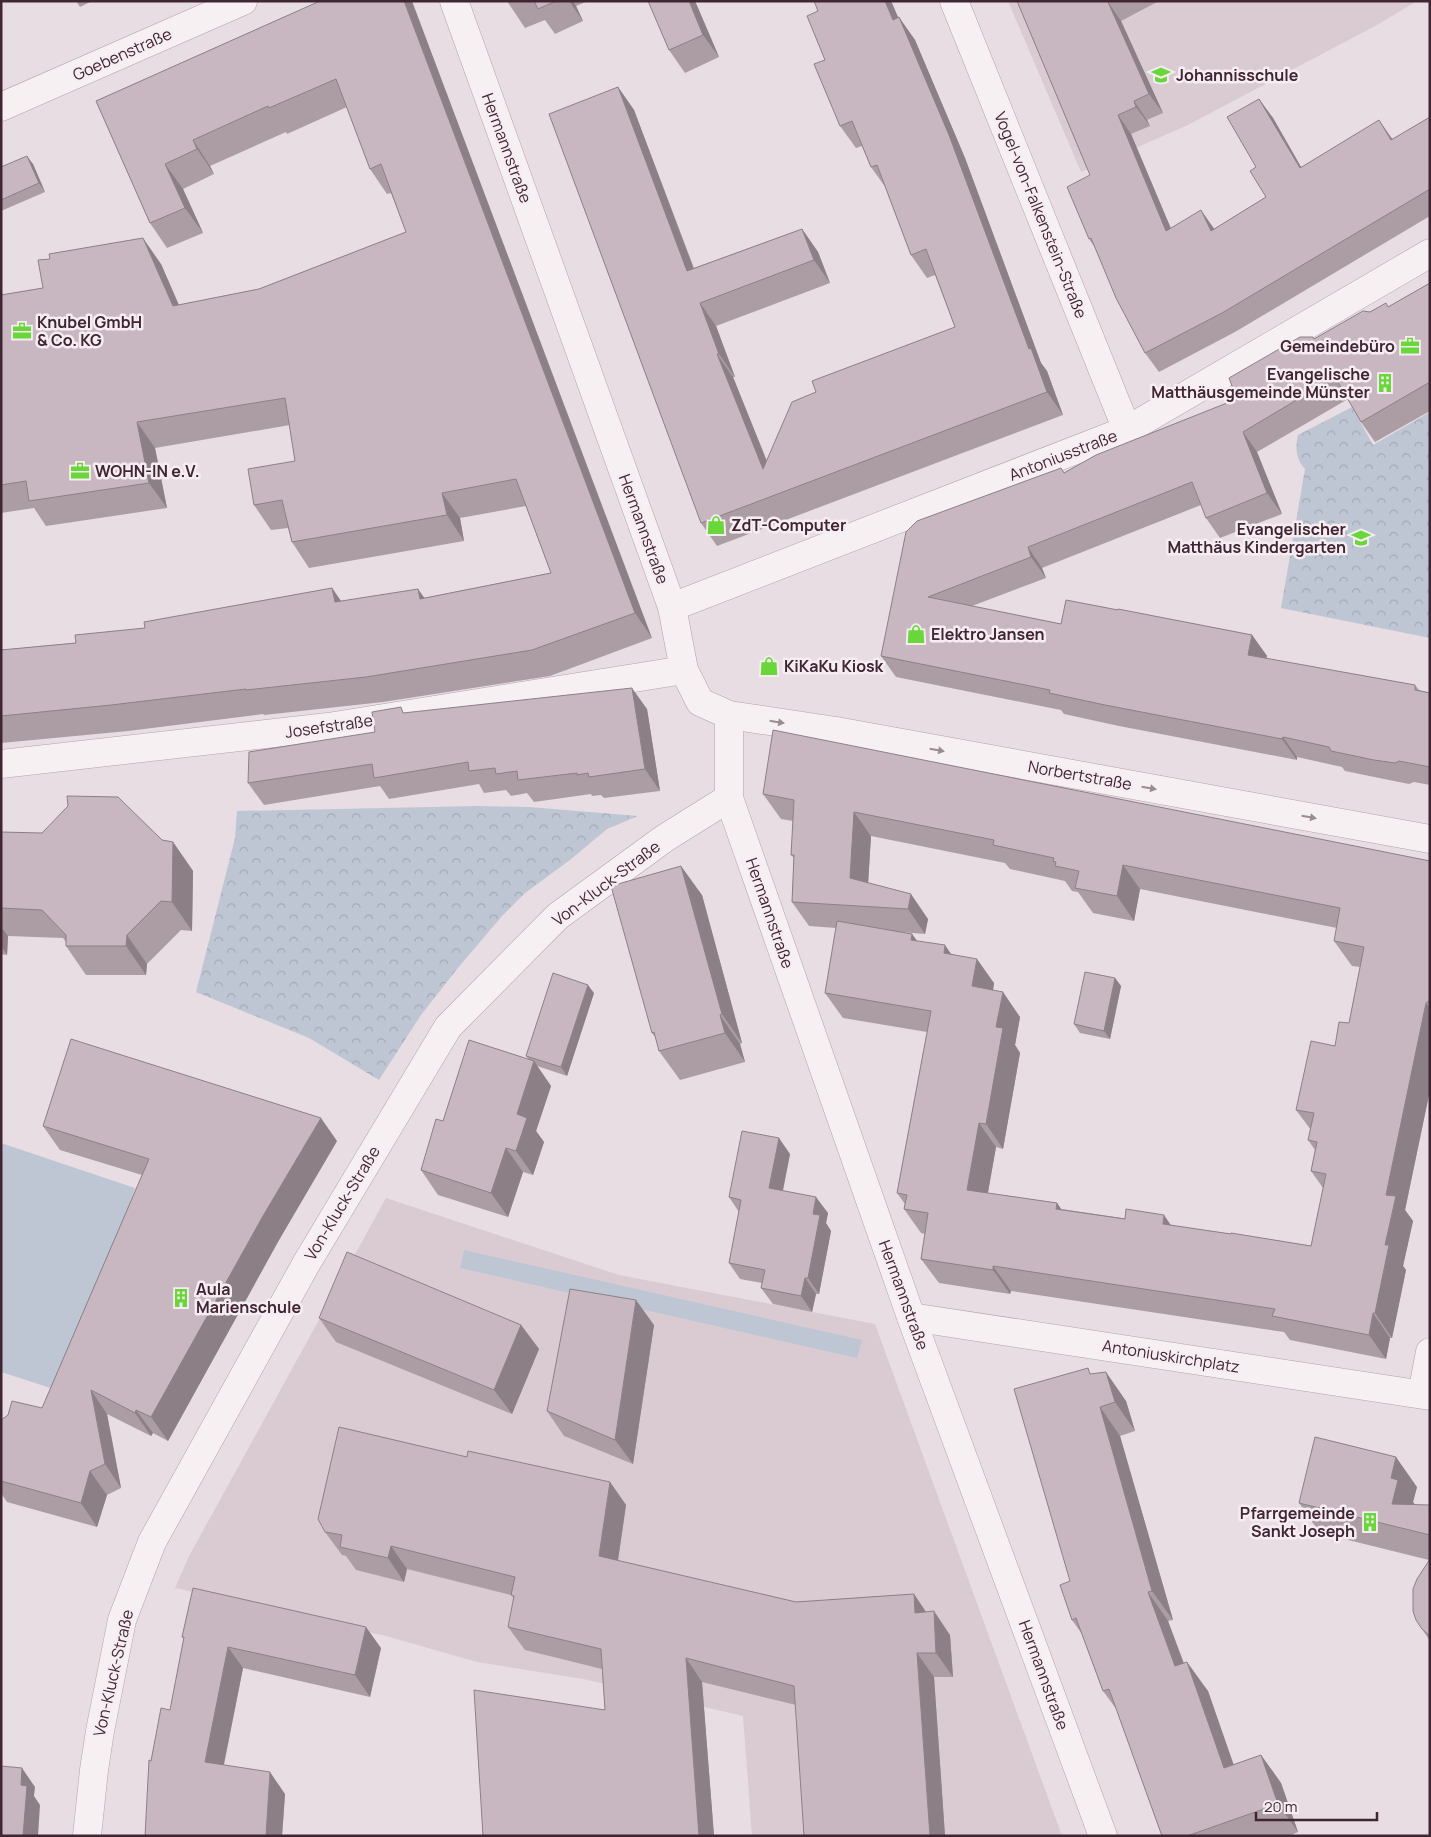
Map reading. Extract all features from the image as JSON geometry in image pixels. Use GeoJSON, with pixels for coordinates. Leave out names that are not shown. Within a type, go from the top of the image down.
{"type":"FeatureCollection","features":[{"type":"Feature","properties":{"kind":"street","name":"Goebenstraße"},"geometry":{"type":"LineString","coordinates":[[1,107],[243,1]]}},
{"type":"Feature","properties":{"kind":"street","name":"Hermannstraße"},"geometry":{"type":"LineString","coordinates":[[454,1],[672,607],[684,670],[700,702],[729,715],[729,798],[911,1317],[1103,1836]]}},
{"type":"Feature","properties":{"kind":"street","name":"Vogel-von-Falkenstein-Straße"},"geometry":{"type":"LineString","coordinates":[[954,1],[1126,430]]}},
{"type":"Feature","properties":{"kind":"street","name":"Antoniusstraße"},"geometry":{"type":"LineString","coordinates":[[672,607],[1126,430],[1430,253]]}},
{"type":"Feature","properties":{"kind":"street","name":"Josefstraße"},"geometry":{"type":"LineString","coordinates":[[1,764],[328,727],[684,670]]}},
{"type":"Feature","properties":{"kind":"street","name":"Norbertstraße"},"geometry":{"type":"LineString","coordinates":[[729,715],[836,731],[1430,839]]}},
{"type":"Feature","properties":{"kind":"street","name":"Von-Kluck-Straße"},"geometry":{"type":"LineString","coordinates":[[87,1836],[100,1731],[122,1620],[152,1542],[306,1264],[448,1027],[558,916],[665,838],[729,798]]}},
{"type":"Feature","properties":{"kind":"street","name":"Antoniuskirchplatz"},"geometry":{"type":"LineString","coordinates":[[911,1317],[1426,1395]]}},
{"type":"Feature","properties":{"kind":"street"},"geometry":{"type":"LineString","coordinates":[[1426,1395],[1430,1352]]}},
{"type":"Feature","properties":{"kind":"shaded area","name":"Johannisschule"},"geometry":{"type":"Polygon","coordinates":[[[1008,1],[1417,1],[1377,25],[1188,125],[1081,172],[1008,1]]]}},
{"type":"Feature","properties":{"kind":"shaded area"},"geometry":{"type":"Polygon","coordinates":[[[386,1198],[619,1275],[875,1324],[1062,1836],[752,1836],[743,1716],[583,1679],[477,1662],[386,1636],[175,1588],[188,1558],[386,1198]]]}},
{"type":"Feature","properties":{"kind":"green space","name":"Evangelischer Matthäus Kindergarten"},"geometry":{"type":"Polygon","coordinates":[[[1352,407],[1373,445],[1430,412],[1430,638],[1281,608],[1305,469],[1297,453],[1298,435],[1352,407]]]}},
{"type":"Feature","properties":{"kind":"green space"},"geometry":{"type":"Polygon","coordinates":[[[478,806],[529,807],[638,816],[607,829],[570,860],[525,893],[502,916],[421,1015],[379,1080],[309,1038],[196,992],[235,838],[237,811],[478,806]]]}},
{"type":"Feature","properties":{"kind":"green space"},"geometry":{"type":"Polygon","coordinates":[[[1,1143],[135,1188],[66,1393],[1,1372],[1,1143]]]}},
{"type":"Feature","properties":{"kind":"green space"},"geometry":{"type":"Polygon","coordinates":[[[464,1250],[862,1340],[857,1358],[460,1268],[464,1250]]]}},
{"type":"Feature","properties":{"kind":"building"},"geometry":{"type":"Polygon","coordinates":[[[320,1],[404,1],[635,613],[532,650],[366,677],[1,716],[1,650],[76,643],[75,635],[145,628],[144,622],[332,588],[335,602],[418,589],[420,599],[551,573],[516,479],[442,493],[447,515],[292,542],[282,500],[254,505],[248,469],[295,461],[285,398],[137,422],[149,483],[29,501],[26,481],[1,485],[1,295],[43,288],[38,260],[50,259],[49,254],[143,238],[173,306],[259,289],[406,232],[381,164],[370,169],[336,79],[269,108],[268,106],[193,140],[197,149],[165,164],[185,208],[150,223],[96,101],[320,1]]]}},
{"type":"Feature","properties":{"kind":"building"},"geometry":{"type":"Polygon","coordinates":[[[534,1],[556,1],[538,9],[534,1]]]}},
{"type":"Feature","properties":{"kind":"building"},"geometry":{"type":"Polygon","coordinates":[[[648,1],[689,1],[703,35],[669,50],[648,1]]]}},
{"type":"Feature","properties":{"kind":"building"},"geometry":{"type":"Polygon","coordinates":[[[814,1],[885,1],[893,20],[899,17],[949,135],[1047,392],[701,523],[549,114],[618,87],[687,271],[802,229],[814,260],[700,303],[719,354],[717,354],[763,469],[792,402],[816,392],[812,381],[955,327],[926,249],[911,255],[877,165],[871,167],[852,121],[840,126],[814,64],[825,60],[807,16],[818,11],[814,1]]]}},
{"type":"Feature","properties":{"kind":"building"},"geometry":{"type":"Polygon","coordinates":[[[1017,1],[1109,1],[1149,94],[1134,101],[1136,107],[1118,115],[1166,231],[1201,210],[1211,231],[1266,197],[1250,171],[1256,167],[1227,117],[1259,99],[1300,168],[1379,120],[1391,140],[1430,117],[1430,189],[1222,313],[1145,353],[1116,298],[1067,187],[1090,175],[1017,1]]]}},
{"type":"Feature","properties":{"kind":"building"},"geometry":{"type":"Polygon","coordinates":[[[27,156],[39,183],[1,200],[1,167],[27,156]]]}},
{"type":"Feature","properties":{"kind":"building"},"geometry":{"type":"Polygon","coordinates":[[[1430,283],[1430,382],[1361,422],[1335,377],[1243,432],[1267,493],[1206,518],[1192,482],[1028,547],[1031,557],[928,597],[1061,624],[1066,600],[1118,609],[1252,635],[1248,655],[1415,685],[1415,690],[1430,693],[1430,767],[1399,761],[1395,763],[1374,760],[1331,751],[1329,747],[1283,737],[1282,739],[1105,705],[1049,693],[1050,690],[881,656],[906,532],[917,521],[1061,468],[1064,473],[1096,455],[1237,399],[1229,378],[1300,337],[1313,337],[1314,339],[1363,311],[1370,312],[1386,303],[1388,307],[1430,283]]]}},
{"type":"Feature","properties":{"kind":"building"},"geometry":{"type":"Polygon","coordinates":[[[632,688],[645,769],[589,777],[588,773],[577,775],[577,773],[518,780],[517,771],[496,774],[495,768],[469,771],[468,762],[374,778],[372,764],[248,783],[249,752],[375,732],[372,712],[401,707],[403,713],[632,688]]]}},
{"type":"Feature","properties":{"kind":"building"},"geometry":{"type":"Polygon","coordinates":[[[773,730],[1430,861],[1430,1000],[1426,1003],[1386,1195],[1396,1196],[1385,1245],[1389,1245],[1369,1335],[1272,1316],[1275,1309],[993,1266],[993,1270],[921,1259],[928,1213],[904,1209],[907,1195],[897,1193],[931,1011],[825,993],[837,921],[912,934],[911,940],[945,945],[944,953],[977,959],[972,986],[1003,992],[996,1027],[1003,1028],[986,1124],[979,1123],[967,1190],[1057,1203],[1056,1209],[1125,1219],[1126,1209],[1164,1215],[1163,1224],[1311,1246],[1326,1174],[1311,1171],[1317,1142],[1308,1140],[1314,1113],[1296,1110],[1311,1041],[1335,1046],[1339,1022],[1349,1023],[1364,947],[1334,941],[1340,908],[1123,865],[1117,896],[1075,888],[1079,871],[1055,866],[1054,858],[993,845],[994,840],[854,812],[850,878],[911,894],[908,909],[792,902],[794,855],[791,855],[794,800],[763,794],[773,730]]]}},
{"type":"Feature","properties":{"kind":"building"},"geometry":{"type":"Polygon","coordinates":[[[67,796],[118,797],[162,840],[173,842],[172,902],[161,901],[127,935],[126,946],[66,946],[66,935],[42,910],[1,908],[1,832],[42,833],[68,806],[67,796]]]}},
{"type":"Feature","properties":{"kind":"building"},"geometry":{"type":"Polygon","coordinates":[[[681,866],[722,1014],[720,1015],[725,1033],[659,1051],[654,1032],[652,1033],[611,886],[681,866]]]}},
{"type":"Feature","properties":{"kind":"building"},"geometry":{"type":"Polygon","coordinates":[[[1085,972],[1115,978],[1104,1031],[1074,1024],[1085,972]]]}},
{"type":"Feature","properties":{"kind":"building"},"geometry":{"type":"Polygon","coordinates":[[[553,973],[588,985],[561,1067],[526,1056],[553,973]]]}},
{"type":"Feature","properties":{"kind":"building"},"geometry":{"type":"Polygon","coordinates":[[[71,1039],[321,1118],[263,1216],[151,1417],[136,1410],[135,1413],[91,1390],[105,1464],[90,1471],[81,1503],[1,1481],[1,1420],[8,1415],[12,1401],[42,1408],[149,1159],[43,1126],[71,1039]]]}},
{"type":"Feature","properties":{"kind":"building"},"geometry":{"type":"Polygon","coordinates":[[[469,1040],[534,1061],[517,1114],[527,1118],[516,1151],[506,1148],[491,1193],[421,1170],[436,1119],[443,1121],[469,1040]]]}},
{"type":"Feature","properties":{"kind":"building"},"geometry":{"type":"Polygon","coordinates":[[[742,1131],[779,1138],[769,1188],[816,1197],[813,1214],[820,1215],[808,1278],[805,1278],[801,1296],[761,1288],[765,1270],[729,1263],[741,1200],[729,1197],[742,1131]]]}},
{"type":"Feature","properties":{"kind":"building"},"geometry":{"type":"Polygon","coordinates":[[[347,1252],[521,1325],[494,1390],[319,1318],[347,1252]]]}},
{"type":"Feature","properties":{"kind":"building"},"geometry":{"type":"Polygon","coordinates":[[[570,1289],[636,1300],[615,1440],[547,1411],[570,1289]]]}},
{"type":"Feature","properties":{"kind":"building"},"geometry":{"type":"Polygon","coordinates":[[[1088,1368],[1090,1374],[1106,1372],[1115,1402],[1100,1407],[1152,1591],[1148,1592],[1175,1666],[1187,1662],[1224,1768],[1261,1755],[1278,1804],[1187,1836],[1162,1836],[1109,1689],[1103,1691],[1076,1618],[1072,1620],[1060,1585],[1070,1581],[1014,1389],[1088,1368]]]}},
{"type":"Feature","properties":{"kind":"building"},"geometry":{"type":"Polygon","coordinates":[[[339,1427],[467,1457],[468,1451],[610,1482],[599,1556],[796,1602],[914,1594],[915,1613],[934,1611],[936,1653],[917,1653],[930,1836],[804,1836],[794,1686],[686,1658],[699,1836],[483,1836],[474,1690],[605,1710],[601,1649],[508,1627],[514,1596],[511,1595],[515,1577],[391,1546],[388,1558],[340,1547],[342,1535],[325,1532],[318,1519],[339,1427]]]}},
{"type":"Feature","properties":{"kind":"building"},"geometry":{"type":"Polygon","coordinates":[[[1315,1437],[1396,1457],[1391,1478],[1398,1480],[1392,1504],[1430,1505],[1430,1535],[1299,1503],[1315,1437]]]}},
{"type":"Feature","properties":{"kind":"building"},"geometry":{"type":"Polygon","coordinates":[[[1430,1559],[1430,1636],[1416,1620],[1413,1611],[1413,1589],[1430,1559]]]}},
{"type":"Feature","properties":{"kind":"building"},"geometry":{"type":"Polygon","coordinates":[[[193,1588],[366,1627],[355,1675],[228,1647],[205,1762],[270,1772],[266,1836],[145,1836],[149,1760],[151,1761],[161,1708],[170,1710],[184,1637],[182,1637],[193,1588]]]}},
{"type":"Feature","properties":{"kind":"building"},"geometry":{"type":"Polygon","coordinates":[[[1,1766],[22,1768],[21,1785],[27,1786],[23,1836],[1,1836],[1,1766]]]}},
{"type":"Feature","properties":{"kind":"place","name":"Johannisschule"},"geometry":{"type":"Point","coordinates":[1161,75]}},
{"type":"Feature","properties":{"kind":"place","name":"Knubel GmbH & Co. KG"},"geometry":{"type":"Point","coordinates":[22,331]}},
{"type":"Feature","properties":{"kind":"place","name":"Gemeindebüro"},"geometry":{"type":"Point","coordinates":[1410,346]}},
{"type":"Feature","properties":{"kind":"place","name":"Evangelische Matthäusgemeinde Münster"},"geometry":{"type":"Point","coordinates":[1385,383]}},
{"type":"Feature","properties":{"kind":"place","name":"WOHN-IN e.V."},"geometry":{"type":"Point","coordinates":[80,471]}},
{"type":"Feature","properties":{"kind":"place","name":"ZdT-Computer"},"geometry":{"type":"Point","coordinates":[716,525]}},
{"type":"Feature","properties":{"kind":"place","name":"Evangelischer Matthäus Kindergarten"},"geometry":{"type":"Point","coordinates":[1361,538]}},
{"type":"Feature","properties":{"kind":"place","name":"Elektro Jansen"},"geometry":{"type":"Point","coordinates":[916,634]}},
{"type":"Feature","properties":{"kind":"place","name":"KiKaKu Kiosk"},"geometry":{"type":"Point","coordinates":[769,666]}},
{"type":"Feature","properties":{"kind":"place","name":"Aula Marienschule"},"geometry":{"type":"Point","coordinates":[181,1298]}},
{"type":"Feature","properties":{"kind":"place","name":"Pfarrgemeinde Sankt Joseph"},"geometry":{"type":"Point","coordinates":[1370,1522]}}]}
